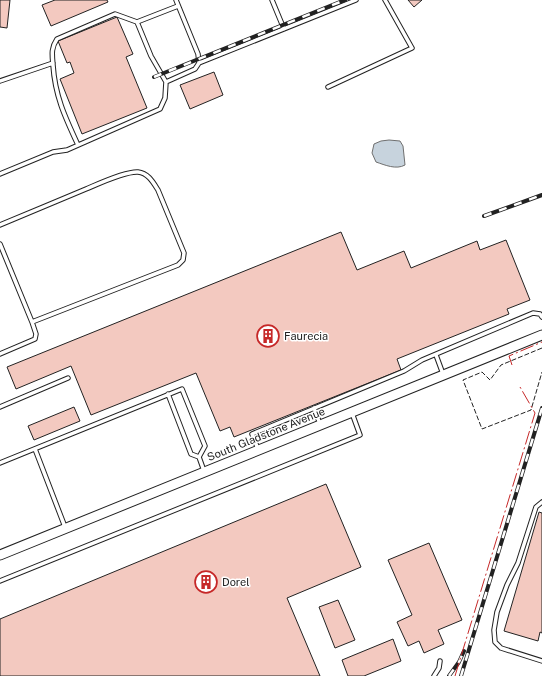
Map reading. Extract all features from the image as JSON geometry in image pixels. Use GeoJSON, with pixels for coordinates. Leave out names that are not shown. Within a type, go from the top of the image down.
{"type":"FeatureCollection","features":[{"type":"Feature","properties":{"kind":"street","name":"South Gladstone Avenue"},"geometry":{"type":"LineString","coordinates":[[0,555],[542,335]]}},
{"type":"Feature","properties":{"kind":"lane"},"geometry":{"type":"LineString","coordinates":[[176,0],[198,54],[200,63]]}},
{"type":"Feature","properties":{"kind":"lane"},"geometry":{"type":"LineString","coordinates":[[272,0],[284,29]]}},
{"type":"Feature","properties":{"kind":"lane"},"geometry":{"type":"LineString","coordinates":[[166,82],[194,69],[200,63],[356,0]]}},
{"type":"Feature","properties":{"kind":"lane"},"geometry":{"type":"LineString","coordinates":[[328,87],[412,48],[385,0]]}},
{"type":"Feature","properties":{"kind":"lane"},"geometry":{"type":"LineString","coordinates":[[78,145],[57,97],[54,83],[52,46],[57,39],[63,35],[115,14],[137,22],[178,6]]}},
{"type":"Feature","properties":{"kind":"lane"},"geometry":{"type":"LineString","coordinates":[[0,174],[53,152],[67,150],[160,109],[165,98],[166,82],[151,56],[137,22]]}},
{"type":"Feature","properties":{"kind":"lane"},"geometry":{"type":"LineString","coordinates":[[0,81],[53,63]]}},
{"type":"Feature","properties":{"kind":"lane"},"geometry":{"type":"LineString","coordinates":[[0,225],[112,179],[132,172],[139,172],[146,174],[153,181],[184,253],[183,260],[178,264],[32,322]]}},
{"type":"Feature","properties":{"kind":"lane"},"geometry":{"type":"LineString","coordinates":[[0,244],[36,334],[35,339],[0,354]]}},
{"type":"Feature","properties":{"kind":"lane"},"geometry":{"type":"LineString","coordinates":[[258,450],[252,434],[404,372],[422,360],[533,314],[540,314],[542,317]]}},
{"type":"Feature","properties":{"kind":"lane"},"geometry":{"type":"LineString","coordinates":[[436,355],[444,375]]}},
{"type":"Feature","properties":{"kind":"lane"},"geometry":{"type":"LineString","coordinates":[[0,407],[68,378]]}},
{"type":"Feature","properties":{"kind":"lane"},"geometry":{"type":"LineString","coordinates":[[0,464],[182,389],[205,446],[199,457]]}},
{"type":"Feature","properties":{"kind":"lane"},"geometry":{"type":"LineString","coordinates":[[168,394],[191,454],[199,457],[205,472]]}},
{"type":"Feature","properties":{"kind":"lane"},"geometry":{"type":"LineString","coordinates":[[314,408],[320,425]]}},
{"type":"Feature","properties":{"kind":"lane"},"geometry":{"type":"LineString","coordinates":[[0,581],[360,435],[351,412]]}},
{"type":"Feature","properties":{"kind":"lane"},"geometry":{"type":"LineString","coordinates":[[35,449],[66,528]]}},
{"type":"Feature","properties":{"kind":"lane"},"geometry":{"type":"LineString","coordinates":[[542,502],[536,507],[518,563],[506,585],[497,612],[494,642],[501,648],[542,661]]}},
{"type":"Feature","properties":{"kind":"lane"},"geometry":{"type":"LineString","coordinates":[[434,676],[440,661]]}},
{"type":"Feature","properties":{"kind":"shaded area"},"geometry":{"type":"Polygon","coordinates":[[[389,140],[400,141],[403,146],[405,165],[394,167],[376,162],[372,153],[374,144],[389,140]]]}},
{"type":"Feature","properties":{"kind":"building"},"geometry":{"type":"Polygon","coordinates":[[[0,0],[10,0],[7,28],[0,27],[0,0]]]}},
{"type":"Feature","properties":{"kind":"building"},"geometry":{"type":"Polygon","coordinates":[[[55,0],[107,0],[108,2],[51,26],[42,5],[55,0]]]}},
{"type":"Feature","properties":{"kind":"building"},"geometry":{"type":"Polygon","coordinates":[[[408,0],[422,0],[414,7],[408,0]]]}},
{"type":"Feature","properties":{"kind":"building"},"geometry":{"type":"Polygon","coordinates":[[[117,17],[133,54],[126,57],[147,108],[82,134],[60,79],[74,73],[70,62],[67,63],[58,41],[117,17]]]}},
{"type":"Feature","properties":{"kind":"building"},"geometry":{"type":"Polygon","coordinates":[[[214,72],[223,95],[190,109],[180,85],[214,72]]]}},
{"type":"Feature","properties":{"kind":"building","name":"Faurecia"},"geometry":{"type":"Polygon","coordinates":[[[341,232],[357,270],[404,251],[411,268],[477,241],[480,250],[506,240],[530,300],[507,309],[509,314],[397,359],[401,370],[234,437],[230,427],[220,431],[196,373],[91,415],[71,366],[16,389],[7,367],[341,232]]]}},
{"type":"Feature","properties":{"kind":"building"},"geometry":{"type":"Polygon","coordinates":[[[74,407],[80,421],[34,440],[28,426],[74,407]]]}},
{"type":"Feature","properties":{"kind":"building","name":"Dorel"},"geometry":{"type":"Polygon","coordinates":[[[326,484],[361,567],[287,598],[320,676],[0,676],[0,619],[326,484]]]}},
{"type":"Feature","properties":{"kind":"building"},"geometry":{"type":"Polygon","coordinates":[[[539,512],[542,513],[542,633],[540,632],[538,641],[504,631],[539,512]]]}},
{"type":"Feature","properties":{"kind":"building"},"geometry":{"type":"Polygon","coordinates":[[[429,543],[462,620],[438,630],[444,644],[424,653],[419,641],[408,646],[397,622],[412,615],[388,560],[429,543]]]}},
{"type":"Feature","properties":{"kind":"building"},"geometry":{"type":"Polygon","coordinates":[[[338,600],[355,640],[335,648],[319,607],[338,600]]]}},
{"type":"Feature","properties":{"kind":"building"},"geometry":{"type":"Polygon","coordinates":[[[393,639],[401,661],[364,676],[348,676],[342,660],[393,639]]]}},
{"type":"Feature","properties":{"kind":"railway"},"geometry":{"type":"LineString","coordinates":[[154,77],[345,0]]}},
{"type":"Feature","properties":{"kind":"railway"},"geometry":{"type":"LineString","coordinates":[[484,216],[542,195]]}},
{"type":"Feature","properties":{"kind":"railway"},"geometry":{"type":"LineString","coordinates":[[461,676],[542,408]]}},
{"type":"Feature","properties":{"kind":"railway"},"geometry":{"type":"LineString","coordinates":[[449,676],[459,662],[464,651]]}},
{"type":"Feature","properties":{"kind":"fence"},"geometry":{"type":"LineString","coordinates":[[542,348],[501,365],[490,380],[482,372],[463,380],[482,429],[531,410],[542,372]]}},
{"type":"Feature","properties":{"kind":"power"},"geometry":{"type":"LineString","coordinates":[[512,365],[509,356],[542,342]]}},
{"type":"Feature","properties":{"kind":"power"},"geometry":{"type":"LineString","coordinates":[[455,676],[535,413],[520,387]]}},
{"type":"Feature","properties":{"kind":"place","name":"Faurecia"},"geometry":{"type":"Point","coordinates":[268,336]}},
{"type":"Feature","properties":{"kind":"place","name":"Dorel"},"geometry":{"type":"Point","coordinates":[206,582]}}]}
